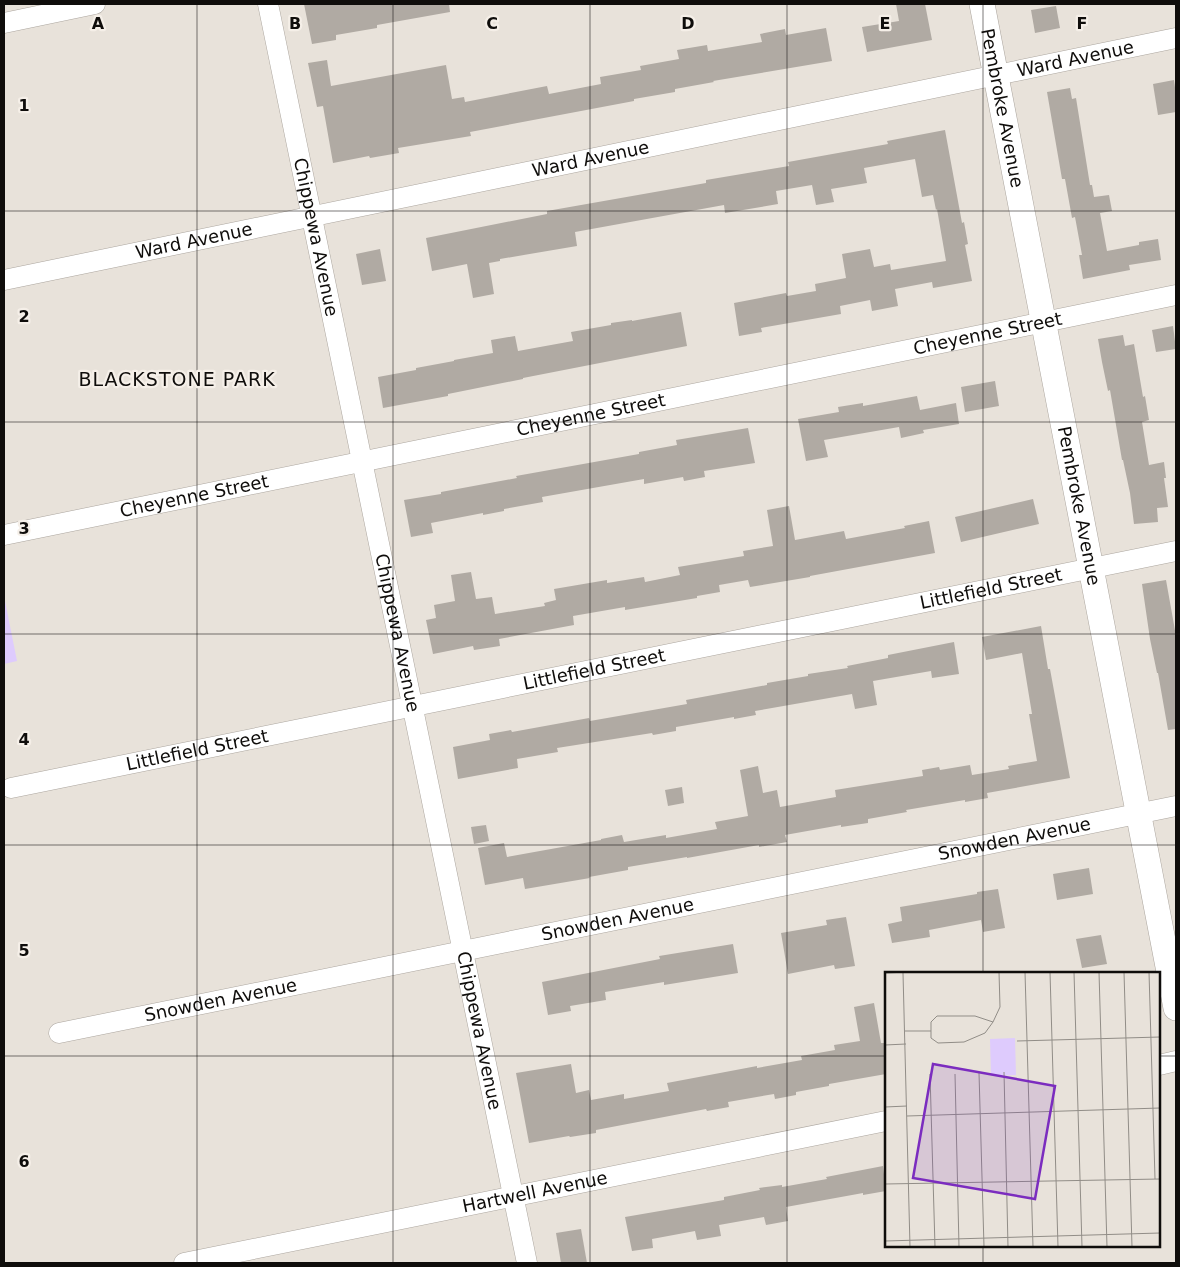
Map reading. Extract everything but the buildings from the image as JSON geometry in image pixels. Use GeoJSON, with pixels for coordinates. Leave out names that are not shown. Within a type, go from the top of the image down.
{"type":"FeatureCollection","features":[{"type":"Feature","properties":{"kind":"street"},"geometry":{"type":"LineString","coordinates":[[4,23],[95,4]]}},
{"type":"Feature","properties":{"kind":"street","name":"Chippewa Avenue"},"geometry":{"type":"LineString","coordinates":[[268,4],[527,1263]]}},
{"type":"Feature","properties":{"kind":"street","name":"Pembroke Avenue"},"geometry":{"type":"LineString","coordinates":[[982,4],[1176,1008]]}},
{"type":"Feature","properties":{"kind":"street","name":"Ward Avenue"},"geometry":{"type":"LineString","coordinates":[[4,280],[1176,38]]}},
{"type":"Feature","properties":{"kind":"street","name":"Cheyenne Street"},"geometry":{"type":"LineString","coordinates":[[4,535],[1176,295]]}},
{"type":"Feature","properties":{"kind":"street","name":"Littlefield Street"},"geometry":{"type":"LineString","coordinates":[[11,788],[1176,550]]}},
{"type":"Feature","properties":{"kind":"street","name":"Snowden Avenue"},"geometry":{"type":"LineString","coordinates":[[59,1034],[1176,806]]}},
{"type":"Feature","properties":{"kind":"street"},"geometry":{"type":"LineString","coordinates":[[1160,1065],[1176,1061]]}},
{"type":"Feature","properties":{"kind":"street","name":"Hartwell Avenue"},"geometry":{"type":"LineString","coordinates":[[184,1263],[885,1121]]}},
{"type":"Feature","properties":{"kind":"shaded area"},"geometry":{"type":"Polygon","coordinates":[[[4,596],[17,661],[4,664],[4,596]]]}},
{"type":"Feature","properties":{"kind":"district","name":"BLACKSTONE PARK"},"geometry":{"type":"Point","coordinates":[177,379]}}]}
